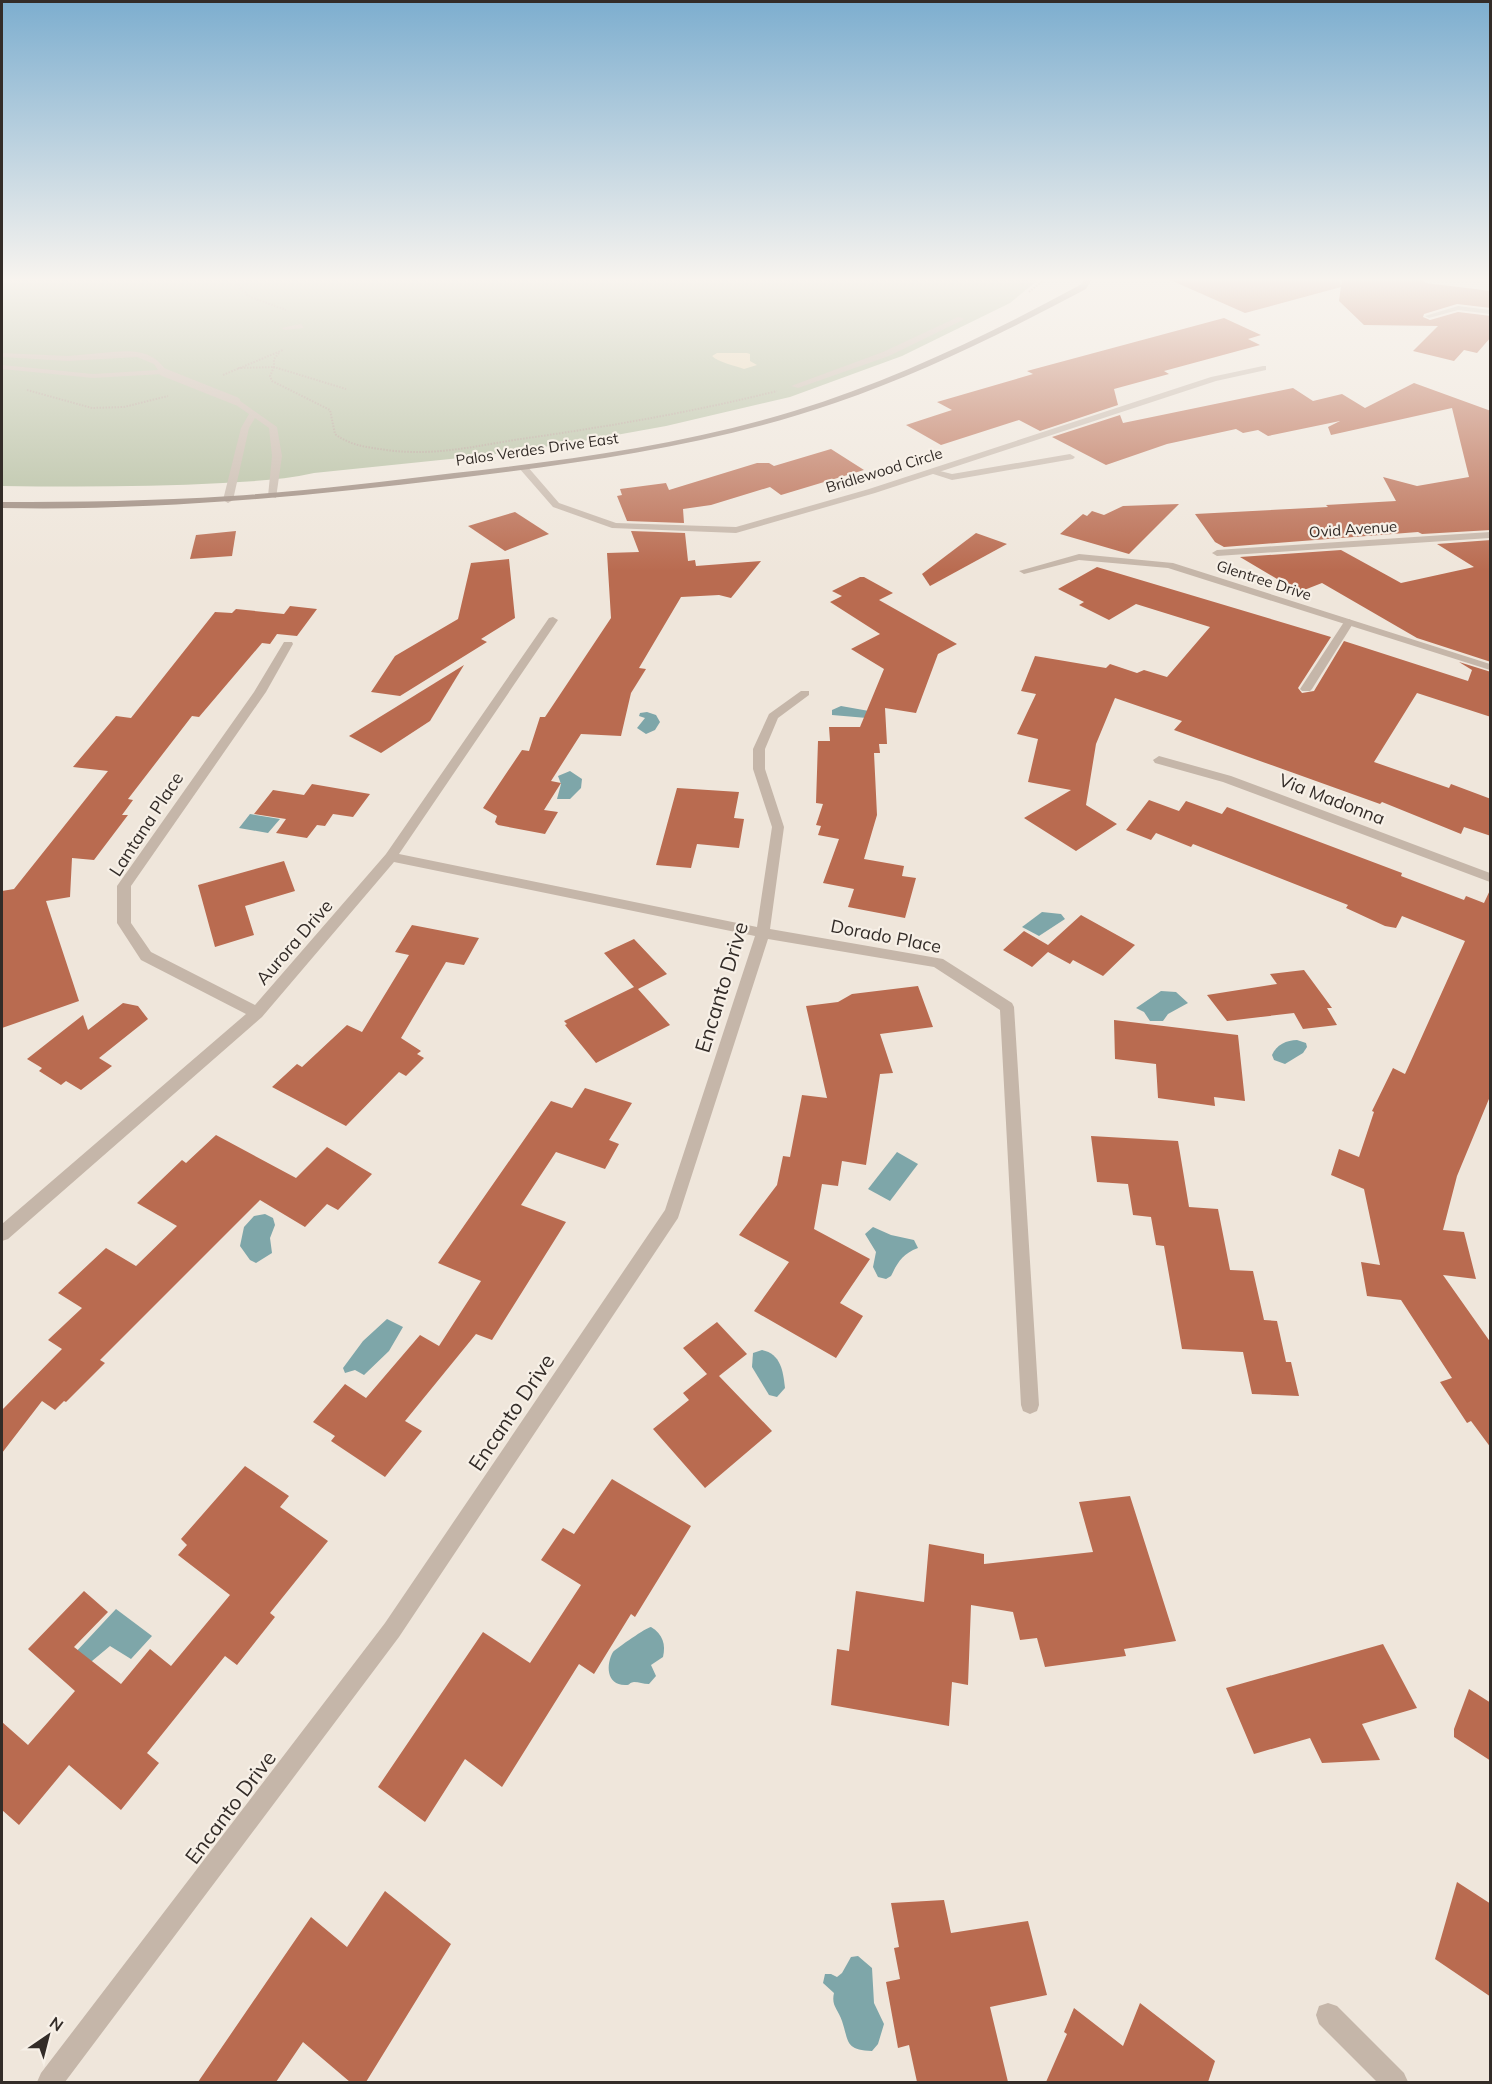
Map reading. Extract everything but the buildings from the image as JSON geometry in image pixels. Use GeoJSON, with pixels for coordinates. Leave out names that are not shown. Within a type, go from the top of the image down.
{"type":"FeatureCollection","features":[{"type":"Feature","properties":{"kind":"main road","name":"Palos Verdes Drive East"},"geometry":{"type":"LineString","coordinates":[[2,505],[228,500],[524,468],[735,430],[799,412],[895,376]]}},
{"type":"Feature","properties":{"kind":"street"},"geometry":{"type":"LineString","coordinates":[[174,376],[236,401],[273,427],[277,456],[273,496]]}},
{"type":"Feature","properties":{"kind":"street"},"geometry":{"type":"LineString","coordinates":[[795,386],[823,376]]}},
{"type":"Feature","properties":{"kind":"street","name":"Bridlewood Circle"},"geometry":{"type":"LineString","coordinates":[[524,468],[556,505],[615,526],[736,530],[932,472],[1227,376]]}},
{"type":"Feature","properties":{"kind":"street"},"geometry":{"type":"LineString","coordinates":[[228,500],[245,428],[253,414]]}},
{"type":"Feature","properties":{"kind":"street"},"geometry":{"type":"LineString","coordinates":[[932,472],[952,477],[1070,457]]}},
{"type":"Feature","properties":{"kind":"street","name":"Ovid Avenue"},"geometry":{"type":"LineString","coordinates":[[1217,553],[1491,535]]}},
{"type":"Feature","properties":{"kind":"street","name":"Glentree Drive"},"geometry":{"type":"LineString","coordinates":[[1024,571],[1079,557],[1169,565],[1491,667]]}},
{"type":"Feature","properties":{"kind":"street","name":"Aurora Drive"},"geometry":{"type":"LineString","coordinates":[[2,1234],[256,1013],[391,857],[553,620]]}},
{"type":"Feature","properties":{"kind":"street"},"geometry":{"type":"LineString","coordinates":[[1306,689],[1349,622]]}},
{"type":"Feature","properties":{"kind":"street","name":"Lantana Place"},"geometry":{"type":"LineString","coordinates":[[256,1013],[146,956],[124,923],[124,886],[260,692],[288,644]]}},
{"type":"Feature","properties":{"kind":"street","name":"Encanto Drive"},"geometry":{"type":"LineString","coordinates":[[50,2082],[392,1630],[672,1214],[764,933],[778,827],[759,769],[759,749],[773,716],[805,693]]}},
{"type":"Feature","properties":{"kind":"street","name":"Via Madonna"},"geometry":{"type":"LineString","coordinates":[[1159,760],[1227,778],[1491,878]]}},
{"type":"Feature","properties":{"kind":"street","name":"Dorado Place"},"geometry":{"type":"LineString","coordinates":[[391,857],[764,933],[938,963],[1007,1006],[1030,1405]]}},
{"type":"Feature","properties":{"kind":"street"},"geometry":{"type":"LineString","coordinates":[[1328,2016],[1395,2082]]}},
{"type":"Feature","properties":{"kind":"path"},"geometry":{"type":"LineString","coordinates":[[270,376],[272,381],[330,410],[336,434],[344,441],[363,447],[429,454],[606,428],[718,406],[795,386]]}},
{"type":"Feature","properties":{"kind":"path"},"geometry":{"type":"LineString","coordinates":[[304,376],[346,389]]}},
{"type":"Feature","properties":{"kind":"green space"},"geometry":{"type":"Polygon","coordinates":[[[2,376],[847,376],[790,397],[666,426],[489,455],[246,482],[84,487],[2,486],[2,376]]]}},
{"type":"Feature","properties":{"kind":"water"},"geometry":{"type":"Polygon","coordinates":[[[841,706],[869,711],[867,718],[832,715],[832,710],[841,706]]]}},
{"type":"Feature","properties":{"kind":"water"},"geometry":{"type":"Polygon","coordinates":[[[647,712],[656,715],[660,722],[655,730],[646,734],[637,728],[645,718],[639,716],[640,713],[647,712]]]}},
{"type":"Feature","properties":{"kind":"water"},"geometry":{"type":"Polygon","coordinates":[[[570,771],[582,779],[581,788],[570,799],[557,799],[561,784],[558,776],[570,771]]]}},
{"type":"Feature","properties":{"kind":"water"},"geometry":{"type":"Polygon","coordinates":[[[250,814],[280,819],[268,833],[239,828],[250,814]]]}},
{"type":"Feature","properties":{"kind":"water"},"geometry":{"type":"Polygon","coordinates":[[[1042,912],[1061,914],[1065,919],[1039,936],[1022,927],[1042,912]]]}},
{"type":"Feature","properties":{"kind":"water"},"geometry":{"type":"Polygon","coordinates":[[[1161,991],[1176,992],[1188,1003],[1168,1014],[1163,1021],[1150,1021],[1144,1012],[1136,1008],[1161,991]]]}},
{"type":"Feature","properties":{"kind":"water"},"geometry":{"type":"Polygon","coordinates":[[[1297,1040],[1306,1043],[1307,1047],[1303,1053],[1285,1064],[1274,1060],[1272,1055],[1279,1046],[1297,1040]]]}},
{"type":"Feature","properties":{"kind":"water"},"geometry":{"type":"Polygon","coordinates":[[[897,1152],[918,1164],[890,1201],[868,1189],[897,1152]]]}},
{"type":"Feature","properties":{"kind":"water"},"geometry":{"type":"Polygon","coordinates":[[[265,1214],[273,1218],[275,1225],[270,1238],[272,1253],[256,1263],[250,1260],[240,1246],[244,1227],[254,1216],[265,1214]]]}},
{"type":"Feature","properties":{"kind":"water"},"geometry":{"type":"Polygon","coordinates":[[[873,1227],[891,1235],[914,1240],[918,1248],[904,1256],[891,1276],[886,1279],[878,1277],[873,1267],[876,1252],[865,1234],[873,1227]]]}},
{"type":"Feature","properties":{"kind":"water"},"geometry":{"type":"Polygon","coordinates":[[[387,1319],[403,1327],[389,1351],[364,1375],[355,1370],[345,1373],[343,1368],[363,1341],[387,1319]]]}},
{"type":"Feature","properties":{"kind":"water"},"geometry":{"type":"Polygon","coordinates":[[[762,1350],[777,1359],[782,1370],[785,1388],[777,1397],[769,1395],[752,1367],[753,1353],[762,1350]]]}},
{"type":"Feature","properties":{"kind":"water"},"geometry":{"type":"Polygon","coordinates":[[[116,1609],[152,1636],[131,1659],[110,1646],[86,1666],[73,1655],[116,1609]]]}},
{"type":"Feature","properties":{"kind":"water"},"geometry":{"type":"Polygon","coordinates":[[[651,1627],[661,1636],[664,1644],[663,1657],[651,1665],[656,1676],[649,1684],[634,1682],[625,1685],[614,1682],[609,1673],[609,1662],[613,1652],[651,1627]]]}},
{"type":"Feature","properties":{"kind":"water"},"geometry":{"type":"Polygon","coordinates":[[[858,1956],[872,1968],[874,2003],[884,2024],[878,2044],[872,2051],[852,2047],[834,2004],[834,1993],[823,1983],[825,1974],[837,1977],[842,1973],[851,1957],[858,1956]]]}}]}
